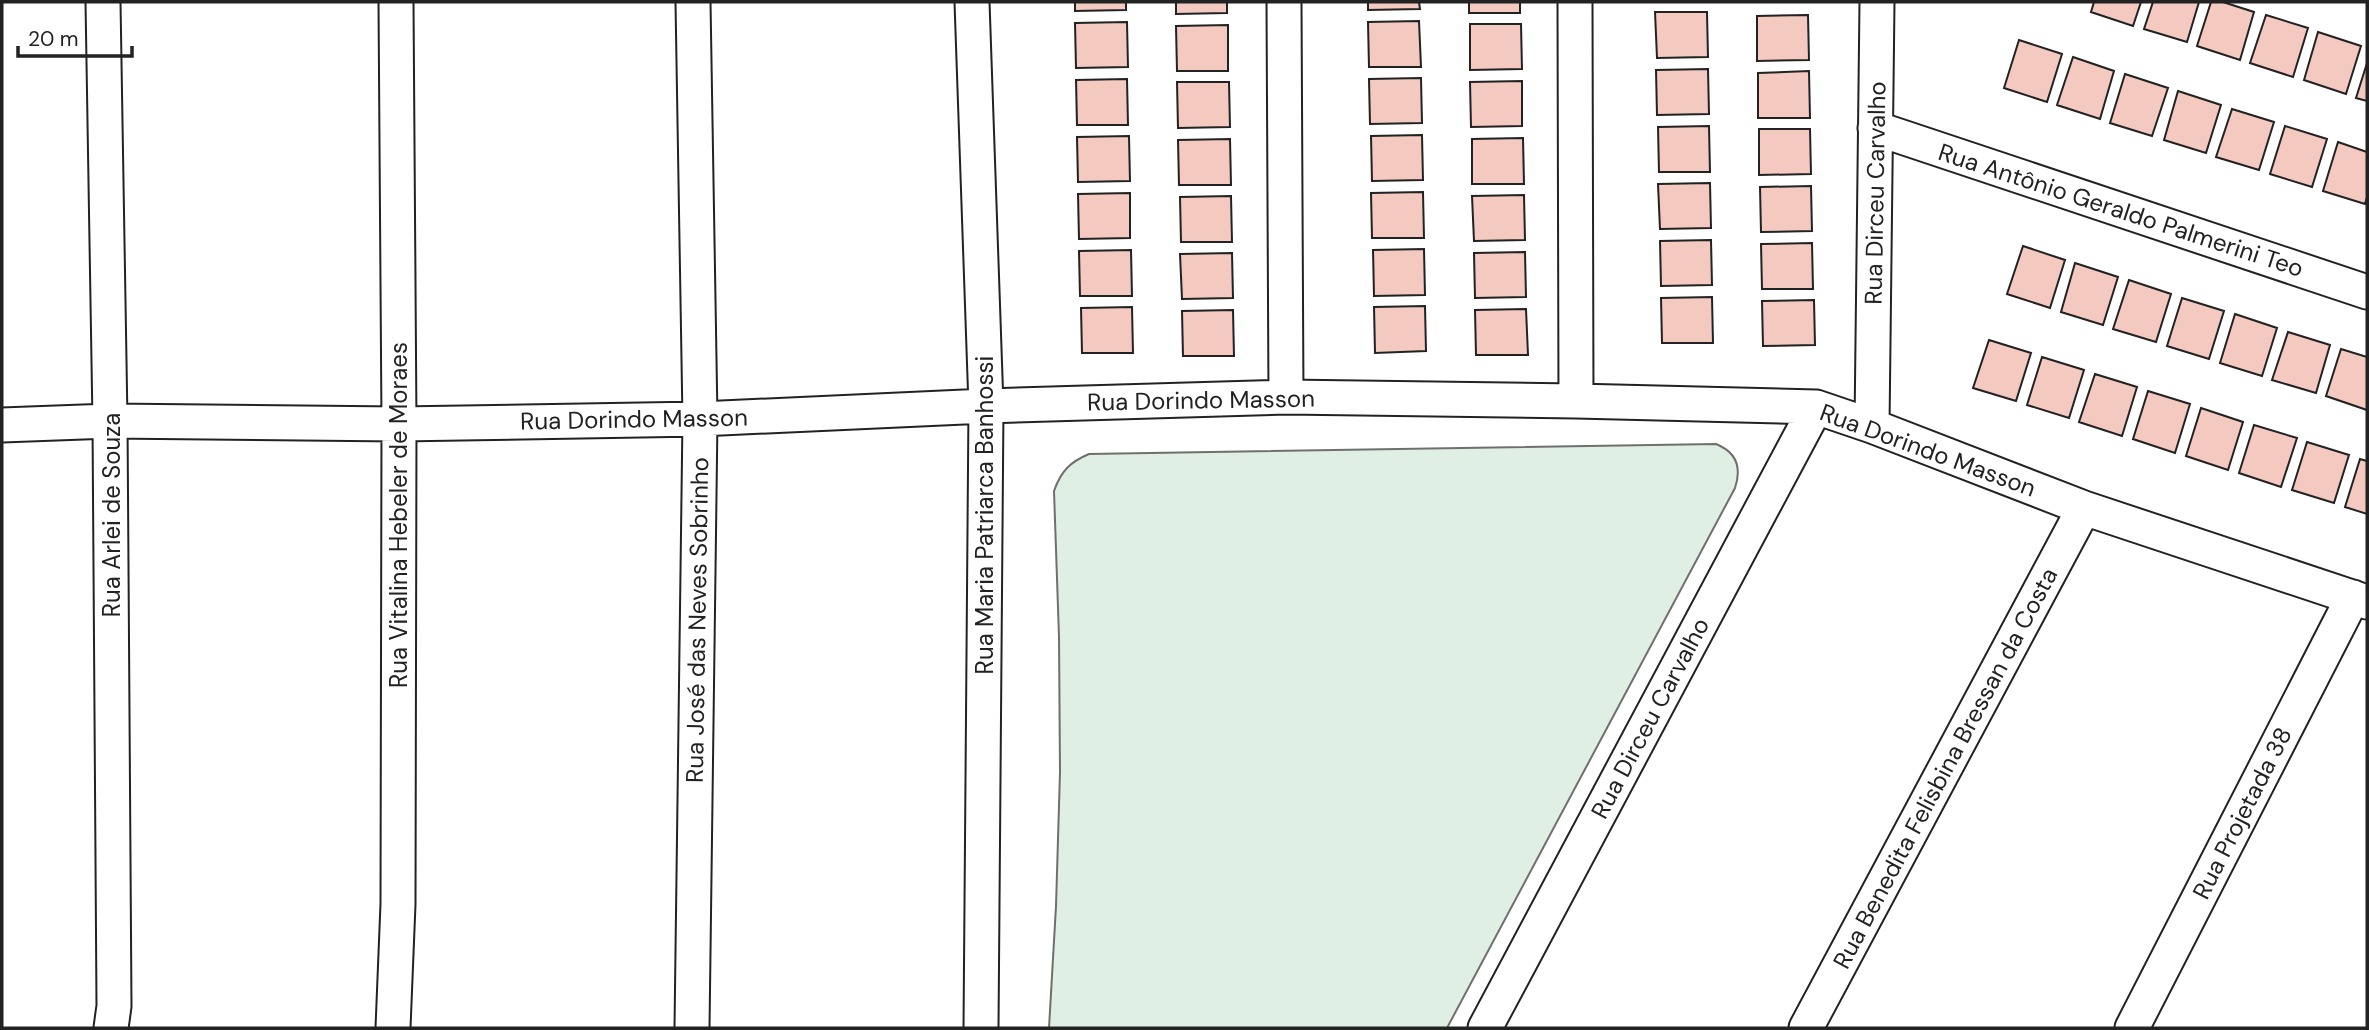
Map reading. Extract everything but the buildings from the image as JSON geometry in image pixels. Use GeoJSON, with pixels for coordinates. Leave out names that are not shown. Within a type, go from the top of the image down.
{"type":"FeatureCollection","features":[{"type":"Feature","properties":{"kind":"street","name":"Rua Arlei de Souza"},"geometry":{"type":"LineString","coordinates":[[103,2],[110,421],[114,992],[111,1028]]}},
{"type":"Feature","properties":{"kind":"street","name":"Rua Vitalina Hebeler de Moraes"},"geometry":{"type":"LineString","coordinates":[[393,1028],[398,904],[396,2]]}},
{"type":"Feature","properties":{"kind":"street","name":"Rua José das Neves Sobrinho"},"geometry":{"type":"LineString","coordinates":[[692,1028],[700,419],[693,2]]}},
{"type":"Feature","properties":{"kind":"street","name":"Rua Maria Patriarca Banhossi"},"geometry":{"type":"LineString","coordinates":[[972,2],[986,406],[981,1028]]}},
{"type":"Feature","properties":{"kind":"street"},"geometry":{"type":"LineString","coordinates":[[1284,2],[1286,397]]}},
{"type":"Feature","properties":{"kind":"street"},"geometry":{"type":"LineString","coordinates":[[1575,2],[1576,401]]}},
{"type":"Feature","properties":{"kind":"street","name":"Rua Dirceu Carvalho"},"geometry":{"type":"LineString","coordinates":[[1872,426],[1877,2]]}},
{"type":"Feature","properties":{"kind":"street","name":"Rua Antônio Geraldo Palmerini Teo"},"geometry":{"type":"LineString","coordinates":[[1875,128],[2367,292]]}},
{"type":"Feature","properties":{"kind":"street","name":"Rua Dorindo Masson"},"geometry":{"type":"LineString","coordinates":[[2,425],[110,421],[399,424],[700,419],[986,406],[1286,397],[1816,407],[2084,508],[2360,600]]}},
{"type":"Feature","properties":{"kind":"street","name":"Rua Dirceu Carvalho"},"geometry":{"type":"LineString","coordinates":[[1485,1028],[1816,407]]}},
{"type":"Feature","properties":{"kind":"street","name":"Rua Benedita Felisbina Bressan da Costa"},"geometry":{"type":"LineString","coordinates":[[1807,1028],[2084,508]]}},
{"type":"Feature","properties":{"kind":"street","name":"Rua Projetada 38"},"geometry":{"type":"LineString","coordinates":[[2132,1028],[2360,600]]}},
{"type":"Feature","properties":{"kind":"green space"},"geometry":{"type":"Polygon","coordinates":[[[1716,444],[1728,451],[1736,461],[1738,473],[1735,488],[1447,1028],[1049,1028],[1060,772],[1054,491],[1071,464],[1089,454],[1716,444]]]}}]}
